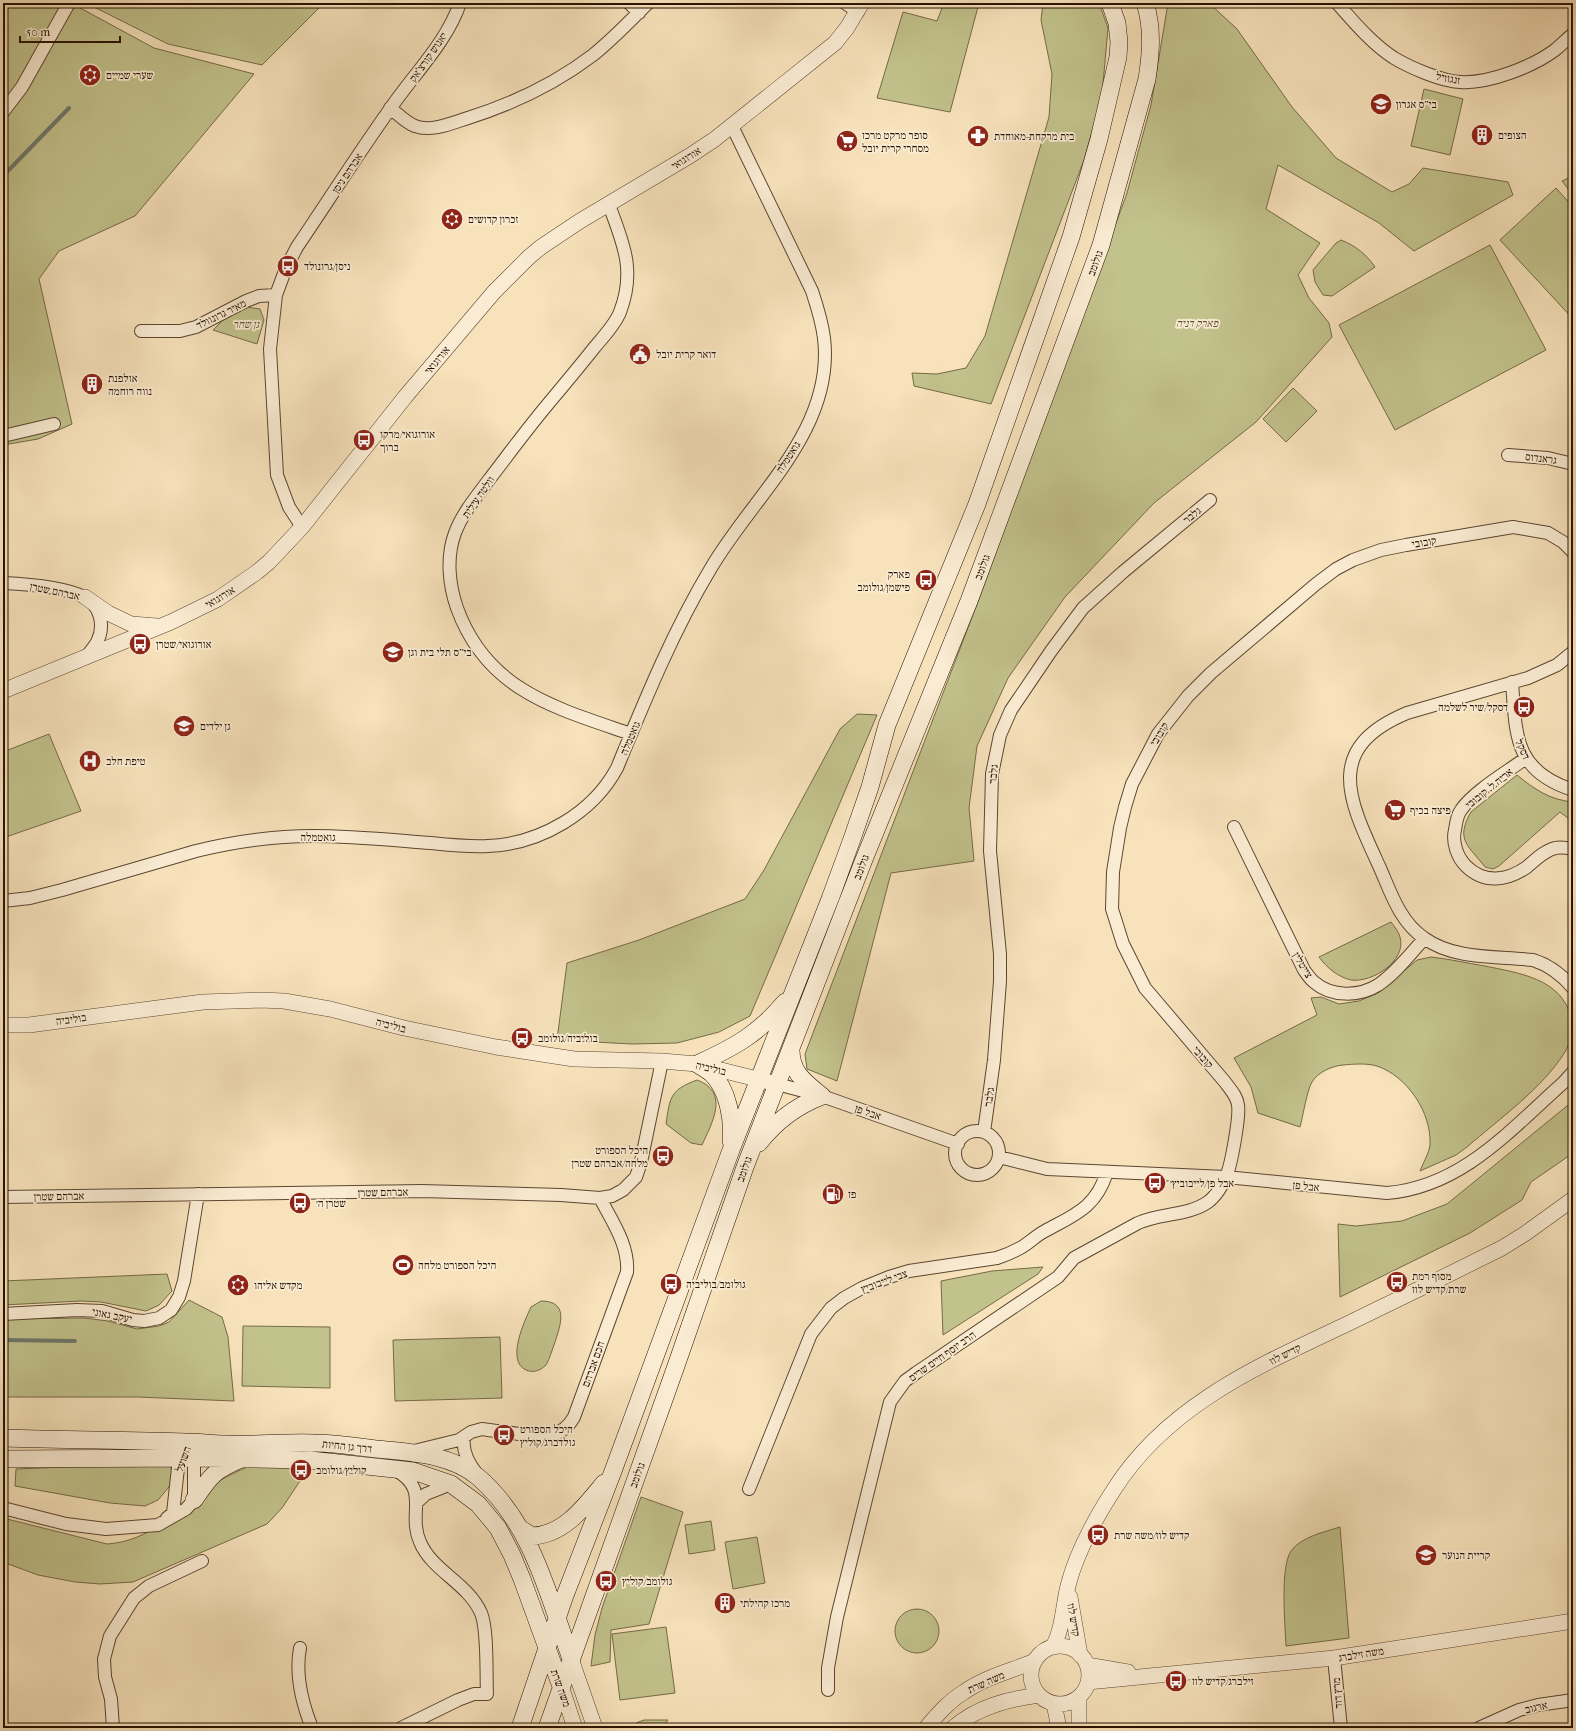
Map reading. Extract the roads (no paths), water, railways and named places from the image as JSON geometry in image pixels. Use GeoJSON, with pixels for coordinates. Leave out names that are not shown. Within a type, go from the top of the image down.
{"type":"FeatureCollection","features":[{"type":"Feature","properties":{"kind":"main road","name":"גולומב"},"geometry":{"type":"LineString","coordinates":[[520,1728],[557,1618],[612,1474],[731,1150],[852,839],[870,787],[887,725],[977,504],[1071,237],[1099,140],[1118,57],[1119,42],[1117,23],[1110,3]]}},
{"type":"Feature","properties":{"kind":"main road","name":"גולומב"},"geometry":{"type":"LineString","coordinates":[[548,1728],[674,1373],[745,1167],[863,862],[972,594],[1101,245],[1136,124],[1147,78],[1151,43],[1147,6]]}},
{"type":"Feature","properties":{"kind":"main road"},"geometry":{"type":"LineString","coordinates":[[697,1064],[723,1052],[754,1034],[774,1015],[793,992]]}},
{"type":"Feature","properties":{"kind":"main road"},"geometry":{"type":"LineString","coordinates":[[745,1167],[767,1133],[781,1119],[795,1108],[822,1096],[806,1083],[796,1071],[792,1065],[791,1050]]}},
{"type":"Feature","properties":{"kind":"main road"},"geometry":{"type":"LineString","coordinates":[[697,1064],[712,1074],[726,1100],[731,1125],[731,1150]]}},
{"type":"Feature","properties":{"kind":"main road","name":"דרך גן החיות"},"geometry":{"type":"LineString","coordinates":[[3,1438],[225,1444],[316,1443],[409,1452],[440,1458],[456,1463],[479,1477],[499,1497],[521,1529],[531,1549],[572,1659]]}},
{"type":"Feature","properties":{"kind":"main road","name":"דרך גן החיות"},"geometry":{"type":"LineString","coordinates":[[3,1459],[188,1458],[310,1460],[392,1468],[426,1474],[451,1484],[478,1504],[498,1528],[512,1555],[546,1649]]}},
{"type":"Feature","properties":{"kind":"main road"},"geometry":{"type":"LineString","coordinates":[[194,1500],[211,1476],[224,1466],[241,1459]]}},
{"type":"Feature","properties":{"kind":"main road"},"geometry":{"type":"LineString","coordinates":[[521,1529],[532,1536],[558,1528],[576,1514],[612,1474]]}},
{"type":"Feature","properties":{"kind":"main road","name":"משה שרת"},"geometry":{"type":"LineString","coordinates":[[546,1649],[562,1689]]}},
{"type":"Feature","properties":{"kind":"street"},"geometry":{"type":"LineString","coordinates":[[3,112],[22,86],[69,3]]}},
{"type":"Feature","properties":{"kind":"street","name":"יאנוש קורצ'אק"},"geometry":{"type":"LineString","coordinates":[[390,108],[425,64],[456,16],[460,3]]}},
{"type":"Feature","properties":{"kind":"street"},"geometry":{"type":"LineString","coordinates":[[629,3],[639,13]]}},
{"type":"Feature","properties":{"kind":"street"},"geometry":{"type":"LineString","coordinates":[[390,108],[414,126],[430,128],[450,124],[488,112],[537,90],[592,55],[639,13],[648,3]]}},
{"type":"Feature","properties":{"kind":"street"},"geometry":{"type":"LineString","coordinates":[[845,3],[860,8]]}},
{"type":"Feature","properties":{"kind":"street","name":"זנגוויל"},"geometry":{"type":"LineString","coordinates":[[1337,3],[1376,43],[1393,57],[1412,67],[1435,76],[1460,82],[1487,79],[1508,73],[1535,62],[1551,52],[1573,34]]}},
{"type":"Feature","properties":{"kind":"street","name":"אורוגואי"},"geometry":{"type":"LineString","coordinates":[[3,691],[162,626],[218,599],[269,562],[302,527],[405,397],[494,292],[541,246],[580,221],[692,155],[732,126],[835,43],[860,8]]}},
{"type":"Feature","properties":{"kind":"street","name":"אברהם ניסן"},"geometry":{"type":"LineString","coordinates":[[302,527],[283,495],[277,475],[270,349],[276,295],[286,268],[297,248],[390,108]]}},
{"type":"Feature","properties":{"kind":"street","name":"גואטמלה"},"geometry":{"type":"LineString","coordinates":[[3,901],[30,898],[62,890],[196,851],[255,841],[312,836],[353,837],[467,846],[508,844],[546,831],[570,819],[583,810],[598,796],[610,781],[678,628],[711,568],[735,531],[784,464],[813,414],[822,384],[824,338],[819,313],[812,291],[732,126]]}},
{"type":"Feature","properties":{"kind":"street","name":"וולטה עילית"},"geometry":{"type":"LineString","coordinates":[[609,205],[627,256],[628,276],[626,294],[620,313],[598,343],[525,431],[467,510],[455,534],[450,551],[449,575],[453,598],[470,638],[494,669],[529,694],[557,708],[631,734]]}},
{"type":"Feature","properties":{"kind":"street","name":"מאיר גרונוולד"},"geometry":{"type":"LineString","coordinates":[[141,331],[180,331],[196,327],[246,301],[259,296],[276,295]]}},
{"type":"Feature","properties":{"kind":"street"},"geometry":{"type":"LineString","coordinates":[[3,436],[54,424]]}},
{"type":"Feature","properties":{"kind":"street","name":"גראנדוס"},"geometry":{"type":"LineString","coordinates":[[1508,455],[1548,458],[1573,464]]}},
{"type":"Feature","properties":{"kind":"street","name":"גלבר"},"geometry":{"type":"LineString","coordinates":[[984,1132],[994,1060],[1000,981],[1000,954],[990,851],[992,774],[1000,735],[1011,710],[1050,651],[1083,608],[1123,572],[1210,500]]}},
{"type":"Feature","properties":{"kind":"street","name":"קובובי"},"geometry":{"type":"LineString","coordinates":[[1226,1178],[1239,1116],[1238,1104],[1233,1092],[1145,988],[1123,944],[1112,909],[1113,872],[1120,828],[1132,784],[1148,752],[1170,716],[1211,673],[1316,584],[1336,569],[1353,560],[1381,550],[1513,528],[1548,532],[1573,552]]}},
{"type":"Feature","properties":{"kind":"street","name":"אברהם שטרן"},"geometry":{"type":"LineString","coordinates":[[3,583],[41,586],[85,597],[98,610],[102,627],[97,642],[86,657]]}},
{"type":"Feature","properties":{"kind":"street"},"geometry":{"type":"LineString","coordinates":[[85,597],[108,613],[131,624],[162,626]]}},
{"type":"Feature","properties":{"kind":"street"},"geometry":{"type":"LineString","coordinates":[[1573,652],[1557,665],[1545,672],[1413,711],[1378,726],[1369,734],[1360,746],[1354,758],[1349,775],[1350,789],[1358,821],[1398,908],[1408,924],[1424,939],[1454,952],[1533,960],[1544,963],[1563,977],[1573,988]]}},
{"type":"Feature","properties":{"kind":"street","name":"דסקל"},"geometry":{"type":"LineString","coordinates":[[1512,682],[1515,727],[1518,742],[1526,758],[1534,769],[1546,779],[1573,790]]}},
{"type":"Feature","properties":{"kind":"street","name":"אריה ל. קובובי"},"geometry":{"type":"LineString","coordinates":[[1526,758],[1471,799],[1461,810],[1456,822],[1454,834],[1456,850],[1464,864],[1474,874],[1498,880],[1518,872],[1545,853],[1556,848],[1573,849]]}},
{"type":"Feature","properties":{"kind":"street","name":"צייטלין"},"geometry":{"type":"LineString","coordinates":[[1234,827],[1304,970],[1314,982],[1338,993],[1351,994],[1365,991],[1378,985],[1392,973],[1424,939]]}},
{"type":"Feature","properties":{"kind":"street","name":"בוליביה"},"geometry":{"type":"LineString","coordinates":[[3,1025],[29,1025],[203,1002],[240,1000],[284,1001],[330,1009],[418,1031],[496,1047],[574,1059],[662,1061],[697,1064],[777,1084]]}},
{"type":"Feature","properties":{"kind":"street","name":"אברהם שטרן"},"geometry":{"type":"LineString","coordinates":[[3,1197],[422,1192],[561,1195],[600,1198],[612,1196],[623,1190],[636,1177],[642,1162],[662,1061]]}},
{"type":"Feature","properties":{"kind":"street","name":"אבל פן"},"geometry":{"type":"LineString","coordinates":[[999,1157],[1047,1169],[1226,1178],[1387,1193],[1406,1192],[1426,1186],[1449,1176],[1482,1155],[1573,1072]]}},
{"type":"Feature","properties":{"kind":"street","name":"אבל פן"},"geometry":{"type":"LineString","coordinates":[[777,1084],[822,1096],[958,1144]]}},
{"type":"Feature","properties":{"kind":"street"},"geometry":{"type":"LineString","coordinates":[[970,1132],[984,1132],[995,1140],[998,1146],[999,1157],[995,1166],[990,1171],[975,1175],[962,1168],[957,1162],[956,1154],[958,1144],[964,1135],[970,1132]]}},
{"type":"Feature","properties":{"kind":"street","name":"צבי לייבוביץ"},"geometry":{"type":"LineString","coordinates":[[749,1489],[811,1334],[830,1308],[862,1288],[889,1277],[909,1271],[985,1261],[1010,1253],[1044,1231],[1077,1215],[1087,1207],[1095,1198],[1107,1172]]}},
{"type":"Feature","properties":{"kind":"street","name":"הרב יוסף חיים שרים"},"geometry":{"type":"LineString","coordinates":[[828,1690],[828,1668],[837,1617],[890,1402],[898,1389],[905,1381],[916,1373],[1058,1277],[1074,1258],[1138,1222],[1148,1218],[1187,1211],[1198,1207],[1209,1201],[1226,1178]]}},
{"type":"Feature","properties":{"kind":"street","name":"יעקב גאוני"},"geometry":{"type":"LineString","coordinates":[[3,1314],[77,1310],[102,1311],[133,1320],[144,1321],[158,1318],[170,1310],[179,1297],[184,1281],[198,1194]]}},
{"type":"Feature","properties":{"kind":"street","name":"חכם אברהם"},"geometry":{"type":"LineString","coordinates":[[409,1452],[464,1438],[471,1432],[482,1429],[549,1436],[563,1431],[569,1425],[574,1418],[627,1272],[628,1261],[624,1248],[600,1198]]}},
{"type":"Feature","properties":{"kind":"street","name":"קדיש לוז"},"geometry":{"type":"LineString","coordinates":[[1053,1647],[1060,1629],[1068,1584],[1081,1550],[1113,1491],[1149,1444],[1182,1414],[1226,1384],[1256,1368],[1502,1248],[1526,1234],[1573,1199]]}},
{"type":"Feature","properties":{"kind":"street"},"geometry":{"type":"LineString","coordinates":[[464,1438],[463,1446],[465,1452],[473,1469],[479,1477]]}},
{"type":"Feature","properties":{"kind":"street","name":"השועל"},"geometry":{"type":"LineString","coordinates":[[189,1442],[188,1458],[194,1500]]}},
{"type":"Feature","properties":{"kind":"street","name":"השועל"},"geometry":{"type":"LineString","coordinates":[[158,1525],[173,1513],[175,1481],[178,1468],[188,1458]]}},
{"type":"Feature","properties":{"kind":"street"},"geometry":{"type":"LineString","coordinates":[[392,1468],[404,1474],[414,1488],[416,1503],[415,1527],[425,1554],[464,1590],[481,1613],[484,1628],[487,1694],[474,1694],[458,1700],[401,1728]]}},
{"type":"Feature","properties":{"kind":"street"},"geometry":{"type":"LineString","coordinates":[[416,1503],[426,1494],[451,1484]]}},
{"type":"Feature","properties":{"kind":"street"},"geometry":{"type":"LineString","coordinates":[[3,1508],[66,1524],[106,1529],[158,1525],[186,1509],[194,1500]]}},
{"type":"Feature","properties":{"kind":"street"},"geometry":{"type":"LineString","coordinates":[[113,1728],[111,1699],[105,1677],[104,1659],[110,1636],[134,1598],[149,1586],[202,1561]]}},
{"type":"Feature","properties":{"kind":"street","name":"קדיש לוז"},"geometry":{"type":"LineString","coordinates":[[1068,1584],[1072,1612],[1084,1660]]}},
{"type":"Feature","properties":{"kind":"street","name":"משה זילברג"},"geometry":{"type":"LineString","coordinates":[[1088,1682],[1334,1658],[1573,1621]]}},
{"type":"Feature","properties":{"kind":"street"},"geometry":{"type":"LineString","coordinates":[[1053,1647],[1068,1648],[1084,1660],[1089,1673],[1088,1682],[1085,1690],[1079,1697],[1068,1703],[1054,1704],[1048,1702],[1039,1695],[1031,1681],[1032,1669],[1035,1661],[1042,1652],[1053,1647]]}},
{"type":"Feature","properties":{"kind":"street"},"geometry":{"type":"LineString","coordinates":[[300,1648],[298,1660],[300,1692],[312,1728]]}},
{"type":"Feature","properties":{"kind":"street","name":"מרץ דוד"},"geometry":{"type":"LineString","coordinates":[[1334,1658],[1341,1728]]}},
{"type":"Feature","properties":{"kind":"street","name":"משה שרת"},"geometry":{"type":"LineString","coordinates":[[572,1659],[595,1728]]}},
{"type":"Feature","properties":{"kind":"street","name":"משה זילברג"},"geometry":{"type":"LineString","coordinates":[[1084,1660],[1148,1677]]}},
{"type":"Feature","properties":{"kind":"street","name":"משה שרת"},"geometry":{"type":"LineString","coordinates":[[926,1728],[938,1714],[964,1691],[985,1680],[1035,1661]]}},
{"type":"Feature","properties":{"kind":"street","name":"משה שרת"},"geometry":{"type":"LineString","coordinates":[[562,1689],[575,1728]]}},
{"type":"Feature","properties":{"kind":"street","name":"משה שרת"},"geometry":{"type":"LineString","coordinates":[[953,1728],[961,1721],[987,1706],[1008,1700],[1039,1695]]}},
{"type":"Feature","properties":{"kind":"street"},"geometry":{"type":"LineString","coordinates":[[1079,1697],[1079,1728]]}},
{"type":"Feature","properties":{"kind":"street","name":"ארגוב"},"geometry":{"type":"LineString","coordinates":[[1479,1728],[1520,1710],[1538,1705],[1573,1700]]}},
{"type":"Feature","properties":{"kind":"street"},"geometry":{"type":"LineString","coordinates":[[1054,1704],[1059,1728]]}},
{"type":"Feature","properties":{"kind":"waterway"},"geometry":{"type":"LineString","coordinates":[[3,176],[69,108]]}},
{"type":"Feature","properties":{"kind":"waterway"},"geometry":{"type":"LineString","coordinates":[[3,1340],[75,1341]]}},
{"type":"Feature","properties":{"kind":"place","name":"שערי שמיים"},"geometry":{"type":"Point","coordinates":[90,75]}},
{"type":"Feature","properties":{"kind":"place","name":"בי\"ס אגרון"},"geometry":{"type":"Point","coordinates":[1381,104]}},
{"type":"Feature","properties":{"kind":"place","name":"הצופים"},"geometry":{"type":"Point","coordinates":[1482,135]}},
{"type":"Feature","properties":{"kind":"place","name":"בית מרקחת-מאוחדת"},"geometry":{"type":"Point","coordinates":[978,136]}},
{"type":"Feature","properties":{"kind":"place","name":"סופר מרקט מרכז מסחרי קרית יובל"},"geometry":{"type":"Point","coordinates":[847,141]}},
{"type":"Feature","properties":{"kind":"place","name":"זכרון קדושים"},"geometry":{"type":"Point","coordinates":[452,219]}},
{"type":"Feature","properties":{"kind":"place","name":"ניסן/גרונולד"},"geometry":{"type":"Point","coordinates":[288,266]}},
{"type":"Feature","properties":{"kind":"place","name":"דואר קרית יובל"},"geometry":{"type":"Point","coordinates":[640,354]}},
{"type":"Feature","properties":{"kind":"place","name":"אולפנת נווה רוחמה"},"geometry":{"type":"Point","coordinates":[92,384]}},
{"type":"Feature","properties":{"kind":"place","name":"אורוגואי/מרקו ברוך"},"geometry":{"type":"Point","coordinates":[364,440]}},
{"type":"Feature","properties":{"kind":"place","name":"פארק פישמן/גולומב"},"geometry":{"type":"Point","coordinates":[926,580]}},
{"type":"Feature","properties":{"kind":"place","name":"אורוגואי/שטרן"},"geometry":{"type":"Point","coordinates":[140,644]}},
{"type":"Feature","properties":{"kind":"place","name":"בי\"ס תלי בית וגן"},"geometry":{"type":"Point","coordinates":[393,652]}},
{"type":"Feature","properties":{"kind":"place","name":"דסקל/שיר לשלמה"},"geometry":{"type":"Point","coordinates":[1524,707]}},
{"type":"Feature","properties":{"kind":"place","name":"גן ילדים"},"geometry":{"type":"Point","coordinates":[184,726]}},
{"type":"Feature","properties":{"kind":"place","name":"טיפת חלב"},"geometry":{"type":"Point","coordinates":[90,761]}},
{"type":"Feature","properties":{"kind":"place","name":"פיצה בכיף"},"geometry":{"type":"Point","coordinates":[1395,810]}},
{"type":"Feature","properties":{"kind":"place","name":"בוליביה/גולומב"},"geometry":{"type":"Point","coordinates":[522,1038]}},
{"type":"Feature","properties":{"kind":"place","name":"היכל הספורט מלחה/אברהם שטרן"},"geometry":{"type":"Point","coordinates":[663,1156]}},
{"type":"Feature","properties":{"kind":"place","name":"אבל פן/לייבוביץ׳"},"geometry":{"type":"Point","coordinates":[1155,1183]}},
{"type":"Feature","properties":{"kind":"place","name":"פז"},"geometry":{"type":"Point","coordinates":[833,1194]}},
{"type":"Feature","properties":{"kind":"place","name":"שטרן ה׳"},"geometry":{"type":"Point","coordinates":[300,1203]}},
{"type":"Feature","properties":{"kind":"place","name":"היכל הספורט מלחה"},"geometry":{"type":"Point","coordinates":[403,1265]}},
{"type":"Feature","properties":{"kind":"place","name":"מסוף רמת שרת/קדיש לוז"},"geometry":{"type":"Point","coordinates":[1397,1282]}},
{"type":"Feature","properties":{"kind":"place","name":"גולומב/בוליביה"},"geometry":{"type":"Point","coordinates":[671,1284]}},
{"type":"Feature","properties":{"kind":"place","name":"מקדש אליהו"},"geometry":{"type":"Point","coordinates":[238,1285]}},
{"type":"Feature","properties":{"kind":"place","name":"היכל הספורט גולדברג/קוליץ"},"geometry":{"type":"Point","coordinates":[504,1435]}},
{"type":"Feature","properties":{"kind":"place","name":"קוליץ/גולומב"},"geometry":{"type":"Point","coordinates":[301,1470]}},
{"type":"Feature","properties":{"kind":"place","name":"קדיש לוז/משה שרת"},"geometry":{"type":"Point","coordinates":[1098,1535]}},
{"type":"Feature","properties":{"kind":"place","name":"קריית הנוער"},"geometry":{"type":"Point","coordinates":[1426,1555]}},
{"type":"Feature","properties":{"kind":"place","name":"גולומב/קוליץ"},"geometry":{"type":"Point","coordinates":[606,1581]}},
{"type":"Feature","properties":{"kind":"place","name":"מרכז קהילתי"},"geometry":{"type":"Point","coordinates":[725,1603]}},
{"type":"Feature","properties":{"kind":"place","name":"זילברג/קדיש לוז"},"geometry":{"type":"Point","coordinates":[1176,1681]}},
{"type":"Feature","properties":{"kind":"park label","name":"פארק דניה"},"geometry":{"type":"Point","coordinates":[1197,323]}},
{"type":"Feature","properties":{"kind":"park label","name":"גן שחר"},"geometry":{"type":"Point","coordinates":[246,324]}}]}
